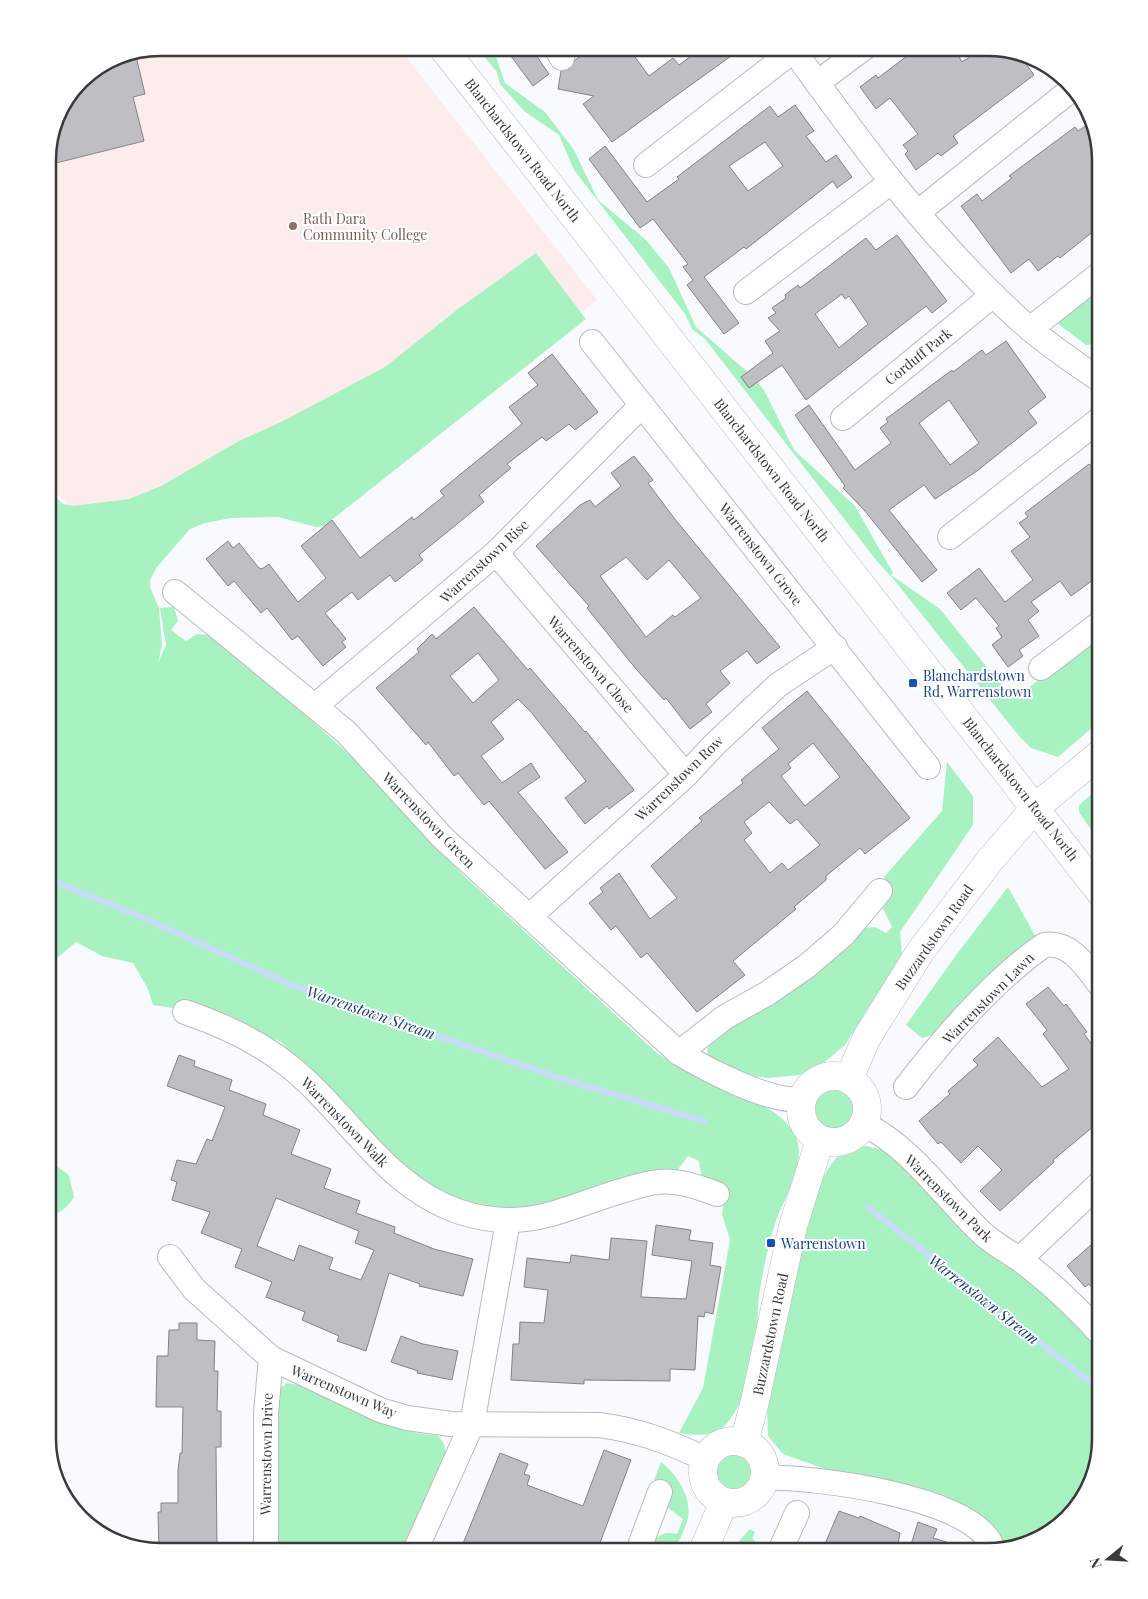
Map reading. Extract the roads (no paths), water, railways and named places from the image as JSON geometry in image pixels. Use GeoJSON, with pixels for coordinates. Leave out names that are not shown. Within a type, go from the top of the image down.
{"type":"FeatureCollection","features":[{"type":"Feature","properties":{"kind":"street","name":"Blanchardstown Road North"},"geometry":{"type":"LineString","coordinates":[[449,56],[1036,807],[1092,881]]}},
{"type":"Feature","properties":{"kind":"street"},"geometry":{"type":"LineString","coordinates":[[646,165],[783,56]]}},
{"type":"Feature","properties":{"kind":"street"},"geometry":{"type":"LineString","coordinates":[[797,56],[891,182],[993,295],[1030,329],[1092,373]]}},
{"type":"Feature","properties":{"kind":"street"},"geometry":{"type":"LineString","coordinates":[[817,83],[853,56]]}},
{"type":"Feature","properties":{"kind":"street"},"geometry":{"type":"LineString","coordinates":[[917,213],[1067,93]]}},
{"type":"Feature","properties":{"kind":"street"},"geometry":{"type":"LineString","coordinates":[[746,292],[891,182]]}},
{"type":"Feature","properties":{"kind":"street"},"geometry":{"type":"LineString","coordinates":[[1030,329],[1092,280]]}},
{"type":"Feature","properties":{"kind":"street","name":"Corduff Park"},"geometry":{"type":"LineString","coordinates":[[843,418],[993,295]]}},
{"type":"Feature","properties":{"kind":"street","name":"Warrenstown Grove"},"geometry":{"type":"LineString","coordinates":[[592,342],[928,767]]}},
{"type":"Feature","properties":{"kind":"street","name":"Warrenstown Rise"},"geometry":{"type":"LineString","coordinates":[[315,706],[496,553],[642,405]]}},
{"type":"Feature","properties":{"kind":"street"},"geometry":{"type":"LineString","coordinates":[[950,537],[1092,425]]}},
{"type":"Feature","properties":{"kind":"street","name":"Warrenstown Close"},"geometry":{"type":"LineString","coordinates":[[496,553],[686,775]]}},
{"type":"Feature","properties":{"kind":"street","name":"Warrenstown Green"},"geometry":{"type":"LineString","coordinates":[[175,592],[346,732],[443,838],[679,1053],[726,1078],[776,1096],[802,1099]]}},
{"type":"Feature","properties":{"kind":"street"},"geometry":{"type":"LineString","coordinates":[[1041,668],[1092,629]]}},
{"type":"Feature","properties":{"kind":"street","name":"Warrenstown Row"},"geometry":{"type":"LineString","coordinates":[[529,917],[686,775],[715,744],[778,685],[835,647]]}},
{"type":"Feature","properties":{"kind":"street","name":"Buzzardstown Road"},"geometry":{"type":"LineString","coordinates":[[849,1079],[866,1039],[920,952],[990,859],[1036,807],[1092,761]]}},
{"type":"Feature","properties":{"kind":"street"},"geometry":{"type":"LineString","coordinates":[[679,1053],[724,1017],[768,993],[807,966],[843,935],[880,891]]}},
{"type":"Feature","properties":{"kind":"street","name":"Warrenstown Lawn"},"geometry":{"type":"LineString","coordinates":[[906,1087],[927,1059],[987,996],[1044,945],[1053,944],[1072,952],[1092,976]]}},
{"type":"Feature","properties":{"kind":"street","name":"Warrenstown Walk"},"geometry":{"type":"LineString","coordinates":[[185,1012],[222,1025],[254,1041],[289,1066],[325,1100],[403,1181],[428,1198],[462,1212],[508,1221],[552,1215],[611,1194],[655,1182],[688,1184],[717,1194]]}},
{"type":"Feature","properties":{"kind":"street"},"geometry":{"type":"LineString","coordinates":[[827,1076],[849,1079],[858,1085],[867,1104],[864,1124],[858,1132],[840,1142],[820,1140],[806,1127],[800,1108],[802,1099],[812,1085],[827,1076]]}},
{"type":"Feature","properties":{"kind":"street","name":"Warrenstown Park"},"geometry":{"type":"LineString","coordinates":[[864,1124],[880,1132],[896,1145],[981,1232],[1020,1259],[1081,1312],[1092,1324]]}},
{"type":"Feature","properties":{"kind":"street","name":"Buzzardstown Road"},"geometry":{"type":"LineString","coordinates":[[744,1443],[793,1226],[820,1140]]}},
{"type":"Feature","properties":{"kind":"street"},"geometry":{"type":"LineString","coordinates":[[1020,1259],[1092,1191]]}},
{"type":"Feature","properties":{"kind":"street"},"geometry":{"type":"LineString","coordinates":[[420,1543],[472,1424],[508,1221]]}},
{"type":"Feature","properties":{"kind":"street","name":"Warrenstown Way"},"geometry":{"type":"LineString","coordinates":[[170,1257],[194,1290],[271,1358],[380,1410],[407,1418],[432,1422],[624,1428],[668,1441],[705,1459]]}},
{"type":"Feature","properties":{"kind":"street","name":"Warrenstown Drive"},"geometry":{"type":"LineString","coordinates":[[266,1543],[266,1414],[271,1358]]}},
{"type":"Feature","properties":{"kind":"street"},"geometry":{"type":"LineString","coordinates":[[726,1442],[744,1443],[758,1453],[765,1469],[765,1478],[754,1496],[740,1503],[724,1502],[714,1497],[707,1490],[703,1475],[705,1459],[710,1451],[726,1442]]}},
{"type":"Feature","properties":{"kind":"street"},"geometry":{"type":"LineString","coordinates":[[765,1478],[815,1479],[907,1498],[967,1520],[987,1535],[990,1543]]}},
{"type":"Feature","properties":{"kind":"street"},"geometry":{"type":"LineString","coordinates":[[641,1543],[660,1492]]}},
{"type":"Feature","properties":{"kind":"street"},"geometry":{"type":"LineString","coordinates":[[706,1543],[724,1502]]}},
{"type":"Feature","properties":{"kind":"street"},"geometry":{"type":"LineString","coordinates":[[784,1543],[797,1514]]}},
{"type":"Feature","properties":{"kind":"waterway","name":"Warrenstown Stream"},"geometry":{"type":"LineString","coordinates":[[56,882],[144,918],[292,985],[556,1077],[704,1121]]}},
{"type":"Feature","properties":{"kind":"waterway","name":"Warrenstown Stream"},"geometry":{"type":"LineString","coordinates":[[868,1207],[1092,1384]]}},
{"type":"Feature","properties":{"kind":"place","name":"Rath Dara Community College"},"geometry":{"type":"Point","coordinates":[293,226]}},
{"type":"Feature","properties":{"kind":"place","name":"Blanchardstown Rd, Warrenstown"},"geometry":{"type":"Point","coordinates":[913,683]}},
{"type":"Feature","properties":{"kind":"place","name":"Warrenstown"},"geometry":{"type":"Point","coordinates":[771,1243]}}]}
